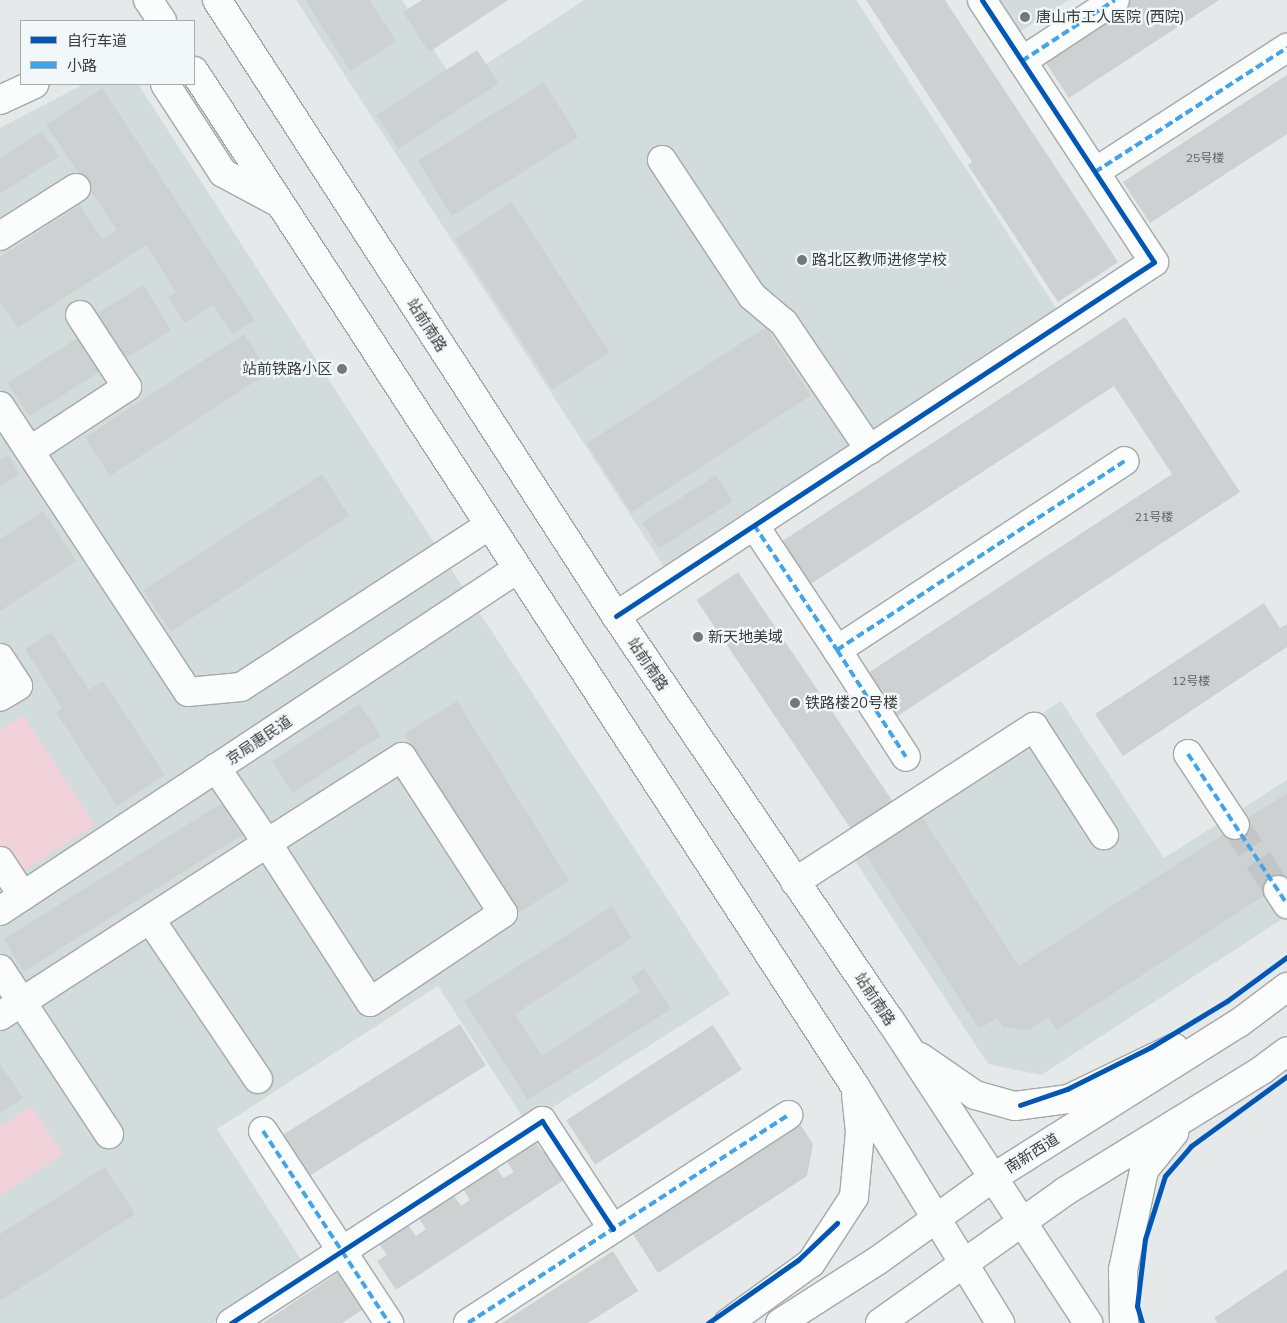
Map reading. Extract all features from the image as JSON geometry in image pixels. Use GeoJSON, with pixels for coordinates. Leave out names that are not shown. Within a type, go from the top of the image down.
{"type":"FeatureCollection","features":[{"type":"Feature","properties":{"kind":"main road"},"geometry":{"type":"LineString","coordinates":[[148,0],[161,20]]}},
{"type":"Feature","properties":{"kind":"main road","name":"站前南路"},"geometry":{"type":"LineString","coordinates":[[217,0],[616,616],[908,1048],[1088,1323]]}},
{"type":"Feature","properties":{"kind":"main road"},"geometry":{"type":"LineString","coordinates":[[616,616],[1154,262],[982,0]]}},
{"type":"Feature","properties":{"kind":"main road"},"geometry":{"type":"LineString","coordinates":[[1022,61],[1115,0]]}},
{"type":"Feature","properties":{"kind":"main road"},"geometry":{"type":"LineString","coordinates":[[1094,172],[1287,48]]}},
{"type":"Feature","properties":{"kind":"main road"},"geometry":{"type":"LineString","coordinates":[[195,73],[488,526],[855,1086],[1000,1323]]}},
{"type":"Feature","properties":{"kind":"main road"},"geometry":{"type":"LineString","coordinates":[[0,100],[33,85]]}},
{"type":"Feature","properties":{"kind":"main road"},"geometry":{"type":"LineString","coordinates":[[166,85],[223,173],[279,203]]}},
{"type":"Feature","properties":{"kind":"main road"},"geometry":{"type":"LineString","coordinates":[[662,160],[752,296],[784,323],[870,450]]}},
{"type":"Feature","properties":{"kind":"main road"},"geometry":{"type":"LineString","coordinates":[[0,236],[76,188]]}},
{"type":"Feature","properties":{"kind":"main road"},"geometry":{"type":"LineString","coordinates":[[31,450],[127,387],[80,315]]}},
{"type":"Feature","properties":{"kind":"main road"},"geometry":{"type":"LineString","coordinates":[[0,406],[31,450],[188,692],[241,687],[488,526]]}},
{"type":"Feature","properties":{"kind":"main road"},"geometry":{"type":"LineString","coordinates":[[836,650],[1124,461]]}},
{"type":"Feature","properties":{"kind":"main road"},"geometry":{"type":"LineString","coordinates":[[754,525],[906,757]]}},
{"type":"Feature","properties":{"kind":"main road","name":"京局惠民道"},"geometry":{"type":"LineString","coordinates":[[0,911],[517,568]]}},
{"type":"Feature","properties":{"kind":"main road"},"geometry":{"type":"LineString","coordinates":[[0,658],[18,686],[0,697]]}},
{"type":"Feature","properties":{"kind":"main road"},"geometry":{"type":"LineString","coordinates":[[795,882],[1034,727],[1104,835]]}},
{"type":"Feature","properties":{"kind":"main road"},"geometry":{"type":"LineString","coordinates":[[1188,754],[1235,826]]}},
{"type":"Feature","properties":{"kind":"main road"},"geometry":{"type":"LineString","coordinates":[[11,1009],[150,919],[267,844],[402,757],[503,913],[370,1002],[267,844],[216,768]]}},
{"type":"Feature","properties":{"kind":"main road"},"geometry":{"type":"LineString","coordinates":[[0,861],[23,896]]}},
{"type":"Feature","properties":{"kind":"main road"},"geometry":{"type":"LineString","coordinates":[[150,919],[258,1078]]}},
{"type":"Feature","properties":{"kind":"main road"},"geometry":{"type":"LineString","coordinates":[[0,969],[11,1009],[108,1134]]}},
{"type":"Feature","properties":{"kind":"main road","name":"南新西道"},"geometry":{"type":"LineString","coordinates":[[780,1323],[877,1261],[994,1177],[1238,1023],[1287,987]]}},
{"type":"Feature","properties":{"kind":"main road"},"geometry":{"type":"LineString","coordinates":[[908,1048],[975,1094],[1015,1106],[1068,1099],[1143,1061],[1238,1023]]}},
{"type":"Feature","properties":{"kind":"main road"},"geometry":{"type":"LineString","coordinates":[[1124,1323],[1123,1270],[1144,1170],[1171,1135],[1287,1050]]}},
{"type":"Feature","properties":{"kind":"main road"},"geometry":{"type":"LineString","coordinates":[[880,1323],[1022,1222],[1262,1070]]}},
{"type":"Feature","properties":{"kind":"main road"},"geometry":{"type":"LineString","coordinates":[[728,1323],[810,1263],[854,1197],[860,1132],[855,1086]]}},
{"type":"Feature","properties":{"kind":"main road"},"geometry":{"type":"LineString","coordinates":[[468,1323],[788,1115]]}},
{"type":"Feature","properties":{"kind":"main road"},"geometry":{"type":"LineString","coordinates":[[231,1323],[542,1120],[613,1229]]}},
{"type":"Feature","properties":{"kind":"main road"},"geometry":{"type":"LineString","coordinates":[[263,1131],[389,1323]]}},
{"type":"Feature","properties":{"kind":"shaded area","name":"路北区教师进修学校"},"geometry":{"type":"Polygon","coordinates":[[[296,0],[402,0],[456,84],[584,0],[856,0],[1060,314],[666,570],[296,0]]]}},
{"type":"Feature","properties":{"kind":"shaded area","name":"唐山市工人医院 (西院)"},"geometry":{"type":"Polygon","coordinates":[[[996,0],[1069,0],[1018,33],[996,0]]]}},
{"type":"Feature","properties":{"kind":"shaded area"},"geometry":{"type":"Polygon","coordinates":[[[82,85],[139,85],[473,603],[730,994],[527,1124],[438,986],[217,1129],[304,1264],[213,1323],[0,1323],[0,128],[82,85]]]}},
{"type":"Feature","properties":{"kind":"shaded area"},"geometry":{"type":"Polygon","coordinates":[[[1061,701],[1164,858],[1287,780],[1287,916],[1041,1075],[988,1064],[844,844],[1061,701]]]}},
{"type":"Feature","properties":{"kind":"shaded area"},"geometry":{"type":"Polygon","coordinates":[[[23,715],[95,825],[0,886],[0,730],[23,715]]]}},
{"type":"Feature","properties":{"kind":"shaded area"},"geometry":{"type":"Polygon","coordinates":[[[31,1106],[63,1154],[0,1196],[0,1127],[31,1106]]]}},
{"type":"Feature","properties":{"kind":"building"},"geometry":{"type":"Polygon","coordinates":[[[305,0],[370,0],[396,41],[350,71],[305,0]]]}},
{"type":"Feature","properties":{"kind":"building"},"geometry":{"type":"Polygon","coordinates":[[[422,0],[508,0],[429,52],[403,12],[422,0]]]}},
{"type":"Feature","properties":{"kind":"building"},"geometry":{"type":"Polygon","coordinates":[[[866,0],[945,0],[1118,262],[1058,302],[968,165],[972,162],[866,0]]]}},
{"type":"Feature","properties":{"kind":"building"},"geometry":{"type":"Polygon","coordinates":[[[1129,0],[1219,0],[1069,98],[1042,57],[1129,0]]]}},
{"type":"Feature","properties":{"kind":"building"},"geometry":{"type":"Polygon","coordinates":[[[477,50],[499,84],[398,149],[376,115],[477,50]]]}},
{"type":"Feature","properties":{"kind":"building"},"geometry":{"type":"Polygon","coordinates":[[[1287,75],[1287,134],[1150,223],[1123,182],[1287,75]]]}},
{"type":"Feature","properties":{"kind":"building"},"geometry":{"type":"Polygon","coordinates":[[[544,82],[578,137],[452,216],[418,161],[544,82]]]}},
{"type":"Feature","properties":{"kind":"building"},"geometry":{"type":"Polygon","coordinates":[[[102,88],[255,320],[232,334],[213,305],[185,323],[168,298],[176,292],[146,245],[18,328],[0,301],[0,257],[80,205],[102,239],[117,230],[46,125],[102,88]]]}},
{"type":"Feature","properties":{"kind":"building"},"geometry":{"type":"Polygon","coordinates":[[[42,131],[59,156],[0,194],[0,158],[42,131]]]}},
{"type":"Feature","properties":{"kind":"building"},"geometry":{"type":"Polygon","coordinates":[[[512,202],[609,352],[552,389],[455,239],[512,202]]]}},
{"type":"Feature","properties":{"kind":"building"},"geometry":{"type":"Polygon","coordinates":[[[143,285],[171,330],[125,359],[97,314],[143,285]]]}},
{"type":"Feature","properties":{"kind":"building"},"geometry":{"type":"Polygon","coordinates":[[[1125,317],[1240,492],[896,717],[868,673],[1172,474],[1114,386],[809,585],[781,542],[1125,317]]]}},
{"type":"Feature","properties":{"kind":"building"},"geometry":{"type":"Polygon","coordinates":[[[766,327],[811,396],[631,512],[587,444],[766,327]]]}},
{"type":"Feature","properties":{"kind":"building"},"geometry":{"type":"Polygon","coordinates":[[[244,334],[269,373],[110,476],[85,437],[244,334]]]}},
{"type":"Feature","properties":{"kind":"building"},"geometry":{"type":"Polygon","coordinates":[[[79,337],[101,371],[29,417],[8,383],[79,337]]]}},
{"type":"Feature","properties":{"kind":"building"},"geometry":{"type":"Polygon","coordinates":[[[8,455],[20,474],[0,487],[0,460],[8,455]]]}},
{"type":"Feature","properties":{"kind":"building"},"geometry":{"type":"Polygon","coordinates":[[[322,474],[349,516],[171,632],[143,590],[322,474]]]}},
{"type":"Feature","properties":{"kind":"building"},"geometry":{"type":"Polygon","coordinates":[[[716,475],[733,501],[659,549],[642,523],[716,475]]]}},
{"type":"Feature","properties":{"kind":"building"},"geometry":{"type":"Polygon","coordinates":[[[43,511],[76,561],[0,611],[0,539],[43,511]]]}},
{"type":"Feature","properties":{"kind":"building","name":"铁路楼20号楼"},"geometry":{"type":"Polygon","coordinates":[[[738,572],[896,806],[854,834],[697,600],[738,572]]]}},
{"type":"Feature","properties":{"kind":"building"},"geometry":{"type":"Polygon","coordinates":[[[1264,603],[1280,628],[1287,624],[1287,647],[1123,756],[1095,714],[1264,603]]]}},
{"type":"Feature","properties":{"kind":"building"},"geometry":{"type":"Polygon","coordinates":[[[51,632],[89,690],[103,681],[165,775],[117,806],[56,712],[62,708],[25,649],[51,632]]]}},
{"type":"Feature","properties":{"kind":"building"},"geometry":{"type":"Polygon","coordinates":[[[457,701],[569,881],[517,914],[404,734],[457,701]]]}},
{"type":"Feature","properties":{"kind":"building"},"geometry":{"type":"Polygon","coordinates":[[[360,704],[381,736],[293,793],[272,761],[360,704]]]}},
{"type":"Feature","properties":{"kind":"building"},"geometry":{"type":"Polygon","coordinates":[[[1287,793],[1287,881],[1057,1030],[1049,1017],[1028,1030],[1003,1027],[997,1018],[979,1029],[862,849],[919,812],[1019,966],[1287,793]]]}},
{"type":"Feature","properties":{"kind":"building"},"geometry":{"type":"Polygon","coordinates":[[[225,801],[245,833],[24,972],[4,939],[225,801]]]}},
{"type":"Feature","properties":{"kind":"building"},"geometry":{"type":"Polygon","coordinates":[[[612,906],[632,938],[515,1014],[542,1056],[640,992],[631,977],[644,968],[671,1009],[528,1100],[464,1001],[612,906]]]}},
{"type":"Feature","properties":{"kind":"building"},"geometry":{"type":"Polygon","coordinates":[[[460,1024],[486,1066],[309,1176],[283,1135],[460,1024]]]}},
{"type":"Feature","properties":{"kind":"building"},"geometry":{"type":"Polygon","coordinates":[[[713,1025],[742,1069],[595,1165],[566,1120],[713,1025]]]}},
{"type":"Feature","properties":{"kind":"building"},"geometry":{"type":"Polygon","coordinates":[[[0,1064],[23,1098],[0,1113],[0,1064]]]}},
{"type":"Feature","properties":{"kind":"building"},"geometry":{"type":"Polygon","coordinates":[[[798,1121],[813,1144],[807,1176],[658,1273],[631,1231],[798,1121]]]}},
{"type":"Feature","properties":{"kind":"building"},"geometry":{"type":"Polygon","coordinates":[[[534,1140],[543,1152],[551,1147],[570,1176],[396,1290],[377,1261],[387,1255],[378,1242],[407,1223],[416,1236],[426,1229],[417,1216],[452,1193],[461,1206],[470,1200],[462,1187],[495,1165],[503,1178],[514,1172],[505,1159],[534,1140]]]}},
{"type":"Feature","properties":{"kind":"building"},"geometry":{"type":"Polygon","coordinates":[[[105,1167],[135,1214],[0,1301],[0,1234],[105,1167]]]}},
{"type":"Feature","properties":{"kind":"building"},"geometry":{"type":"Polygon","coordinates":[[[613,1251],[638,1291],[588,1323],[502,1323],[613,1251]]]}},
{"type":"Feature","properties":{"kind":"building"},"geometry":{"type":"Polygon","coordinates":[[[1287,1269],[1287,1323],[1218,1323],[1214,1318],[1287,1269]]]}},
{"type":"Feature","properties":{"kind":"building"},"geometry":{"type":"Polygon","coordinates":[[[342,1270],[367,1307],[342,1323],[263,1323],[342,1270]]]}},
{"type":"Feature","properties":{"kind":"tunnel"},"geometry":{"type":"LineString","coordinates":[[1235,825],[1278,890]]}},
{"type":"Feature","properties":{"kind":"marked path"},"geometry":{"type":"LineString","coordinates":[[1022,61],[1115,0]]}},
{"type":"Feature","properties":{"kind":"marked path"},"geometry":{"type":"LineString","coordinates":[[1095,172],[1287,48]]}},
{"type":"Feature","properties":{"kind":"marked path"},"geometry":{"type":"LineString","coordinates":[[754,525],[837,650],[1125,461]]}},
{"type":"Feature","properties":{"kind":"marked path"},"geometry":{"type":"LineString","coordinates":[[837,650],[906,757]]}},
{"type":"Feature","properties":{"kind":"marked path"},"geometry":{"type":"LineString","coordinates":[[1188,754],[1287,904]]}},
{"type":"Feature","properties":{"kind":"marked path"},"geometry":{"type":"LineString","coordinates":[[468,1323],[788,1115]]}},
{"type":"Feature","properties":{"kind":"marked path"},"geometry":{"type":"LineString","coordinates":[[263,1131],[389,1323]]}},
{"type":"Feature","properties":{"kind":"cycle path"},"geometry":{"type":"LineString","coordinates":[[616,616],[1154,262],[982,0]]}},
{"type":"Feature","properties":{"kind":"cycle path"},"geometry":{"type":"LineString","coordinates":[[1020,1105],[1067,1089],[1151,1047],[1227,1001],[1287,957]]}},
{"type":"Feature","properties":{"kind":"cycle path"},"geometry":{"type":"LineString","coordinates":[[1142,1323],[1137,1306],[1145,1239],[1165,1176],[1191,1146],[1287,1076]]}},
{"type":"Feature","properties":{"kind":"cycle path"},"geometry":{"type":"LineString","coordinates":[[231,1323],[542,1121],[613,1229]]}},
{"type":"Feature","properties":{"kind":"cycle path"},"geometry":{"type":"LineString","coordinates":[[708,1323],[798,1260],[837,1223]]}},
{"type":"Feature","properties":{"kind":"place","name":"唐山市工人医院 (西院)"},"geometry":{"type":"Point","coordinates":[1025,17]}},
{"type":"Feature","properties":{"kind":"place","name":"路北区教师进修学校"},"geometry":{"type":"Point","coordinates":[802,260]}},
{"type":"Feature","properties":{"kind":"place","name":"站前铁路小区"},"geometry":{"type":"Point","coordinates":[342,369]}},
{"type":"Feature","properties":{"kind":"place","name":"新天地美域"},"geometry":{"type":"Point","coordinates":[698,637]}},
{"type":"Feature","properties":{"kind":"place","name":"铁路楼20号楼"},"geometry":{"type":"Point","coordinates":[795,703]}}]}
